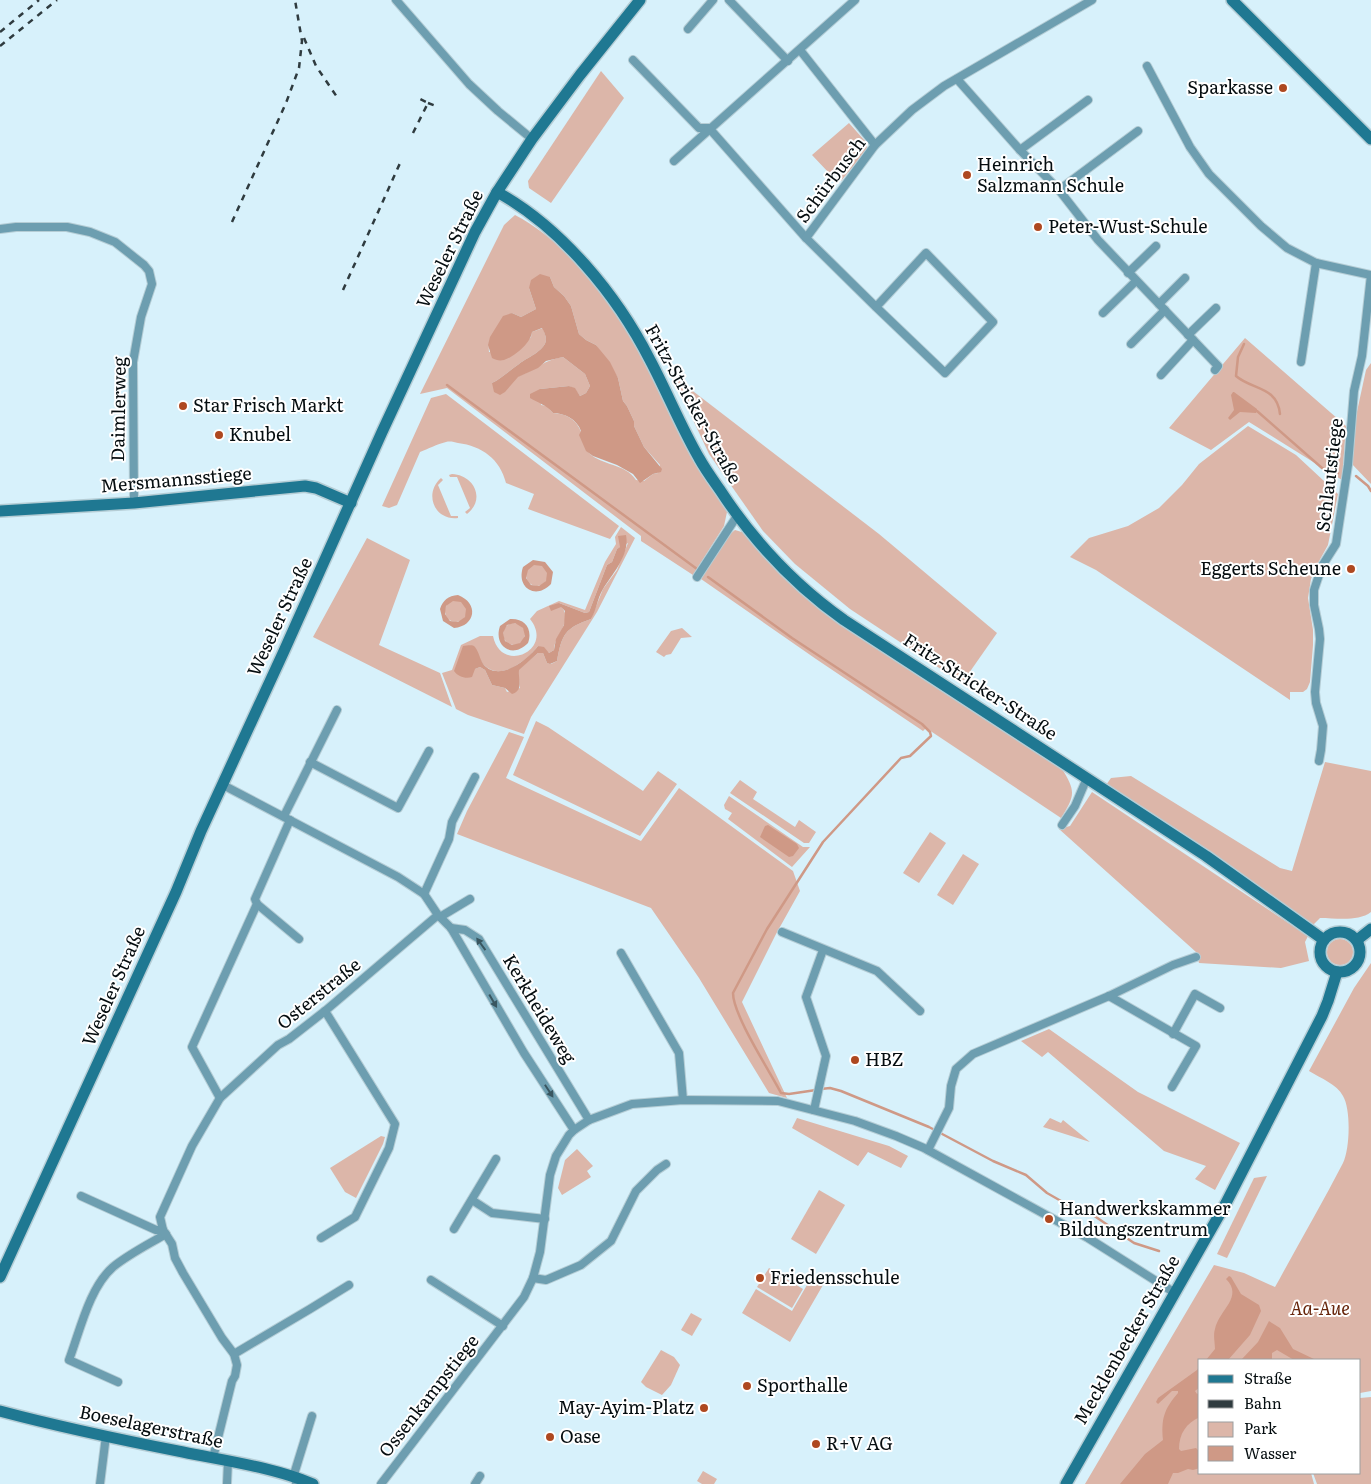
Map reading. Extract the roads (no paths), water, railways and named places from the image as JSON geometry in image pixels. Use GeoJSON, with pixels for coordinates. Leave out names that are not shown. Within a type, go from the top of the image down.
{"type":"FeatureCollection","features":[{"type":"Feature","properties":{"kind":"main road","name":"Weseler Straße"},"geometry":{"type":"LineString","coordinates":[[0,1277],[168,910],[194,848],[382,432],[475,232],[497,192],[532,139],[640,0]]}},
{"type":"Feature","properties":{"kind":"main road"},"geometry":{"type":"LineString","coordinates":[[1232,0],[1371,139]]}},
{"type":"Feature","properties":{"kind":"main road","name":"Fritz-Stricker-Straße"},"geometry":{"type":"LineString","coordinates":[[497,192],[518,204],[547,227],[571,250],[610,296],[650,358],[699,459],[736,516],[755,540],[820,603],[1206,856],[1324,940]]}},
{"type":"Feature","properties":{"kind":"main road","name":"Mersmannsstiege"},"geometry":{"type":"LineString","coordinates":[[0,511],[134,503],[305,486],[316,488],[351,503]]}},
{"type":"Feature","properties":{"kind":"main road"},"geometry":{"type":"LineString","coordinates":[[1357,940],[1371,929]]}},
{"type":"Feature","properties":{"kind":"main road"},"geometry":{"type":"LineString","coordinates":[[1345,932],[1357,940],[1360,956],[1352,968],[1337,972],[1329,969],[1324,964],[1320,955],[1320,947],[1330,934],[1345,932]]}},
{"type":"Feature","properties":{"kind":"main road","name":"Mecklenbecker Straße"},"geometry":{"type":"LineString","coordinates":[[1066,1484],[1226,1203],[1322,1016],[1337,972]]}},
{"type":"Feature","properties":{"kind":"main road","name":"Boeselagerstraße"},"geometry":{"type":"LineString","coordinates":[[0,1411],[106,1436],[228,1461],[312,1484]]}},
{"type":"Feature","properties":{"kind":"street"},"geometry":{"type":"LineString","coordinates":[[396,0],[469,84],[498,112],[532,139]]}},
{"type":"Feature","properties":{"kind":"street"},"geometry":{"type":"LineString","coordinates":[[688,29],[713,0]]}},
{"type":"Feature","properties":{"kind":"street"},"geometry":{"type":"LineString","coordinates":[[729,0],[788,60]]}},
{"type":"Feature","properties":{"kind":"street"},"geometry":{"type":"LineString","coordinates":[[674,161],[709,128],[800,50],[853,0]]}},
{"type":"Feature","properties":{"kind":"street","name":"Schürbusch"},"geometry":{"type":"LineString","coordinates":[[876,307],[926,253],[993,322],[946,373],[876,307],[806,238],[875,145],[912,110],[957,79],[1092,0]]}},
{"type":"Feature","properties":{"kind":"street"},"geometry":{"type":"LineString","coordinates":[[800,50],[875,145]]}},
{"type":"Feature","properties":{"kind":"street"},"geometry":{"type":"LineString","coordinates":[[633,60],[700,128],[709,128],[806,238]]}},
{"type":"Feature","properties":{"kind":"street","name":"Schlautstiege"},"geometry":{"type":"LineString","coordinates":[[1147,66],[1190,147],[1209,174],[1261,226],[1287,248],[1316,262],[1371,275],[1362,356],[1354,391],[1348,465],[1336,544],[1322,566],[1314,590],[1314,605],[1320,640],[1315,692],[1316,703],[1323,726],[1322,750],[1319,761]]}},
{"type":"Feature","properties":{"kind":"street"},"geometry":{"type":"LineString","coordinates":[[957,79],[1020,150],[1059,190],[1098,240],[1128,273],[1218,366],[1215,370]]}},
{"type":"Feature","properties":{"kind":"street"},"geometry":{"type":"LineString","coordinates":[[1020,150],[1088,100]]}},
{"type":"Feature","properties":{"kind":"street"},"geometry":{"type":"LineString","coordinates":[[1059,190],[1138,131]]}},
{"type":"Feature","properties":{"kind":"street","name":"Daimlerweg"},"geometry":{"type":"LineString","coordinates":[[0,229],[16,227],[67,227],[90,232],[115,242],[149,271],[152,284],[141,317],[133,362],[134,503]]}},
{"type":"Feature","properties":{"kind":"street"},"geometry":{"type":"LineString","coordinates":[[1128,273],[1156,246]]}},
{"type":"Feature","properties":{"kind":"street"},"geometry":{"type":"LineString","coordinates":[[1301,362],[1316,262]]}},
{"type":"Feature","properties":{"kind":"street"},"geometry":{"type":"LineString","coordinates":[[1159,304],[1185,278]]}},
{"type":"Feature","properties":{"kind":"street"},"geometry":{"type":"LineString","coordinates":[[1103,312],[1136,281]]}},
{"type":"Feature","properties":{"kind":"street"},"geometry":{"type":"LineString","coordinates":[[1161,375],[1190,337],[1216,308]]}},
{"type":"Feature","properties":{"kind":"street"},"geometry":{"type":"LineString","coordinates":[[1131,344],[1165,310]]}},
{"type":"Feature","properties":{"kind":"street"},"geometry":{"type":"LineString","coordinates":[[697,577],[736,516]]}},
{"type":"Feature","properties":{"kind":"street"},"geometry":{"type":"LineString","coordinates":[[220,1098],[192,1047],[256,901],[310,762],[336,710]]}},
{"type":"Feature","properties":{"kind":"street"},"geometry":{"type":"LineString","coordinates":[[310,762],[398,808],[429,751]]}},
{"type":"Feature","properties":{"kind":"street"},"geometry":{"type":"LineString","coordinates":[[424,894],[449,839],[452,822],[475,777]]}},
{"type":"Feature","properties":{"kind":"street"},"geometry":{"type":"LineString","coordinates":[[1062,825],[1075,806],[1087,778]]}},
{"type":"Feature","properties":{"kind":"street","name":"Kerkheideweg"},"geometry":{"type":"LineString","coordinates":[[223,785],[398,877],[424,894],[439,916],[451,928],[524,1053],[574,1130]]}},
{"type":"Feature","properties":{"kind":"street"},"geometry":{"type":"LineString","coordinates":[[439,916],[470,899]]}},
{"type":"Feature","properties":{"kind":"street"},"geometry":{"type":"LineString","coordinates":[[256,901],[299,939]]}},
{"type":"Feature","properties":{"kind":"street","name":"Osterstraße"},"geometry":{"type":"LineString","coordinates":[[234,1354],[222,1338],[183,1273],[175,1258],[172,1244],[165,1232],[160,1217],[192,1146],[220,1098],[278,1045],[289,1039],[325,1011],[439,916]]}},
{"type":"Feature","properties":{"kind":"street","name":"Kerkheideweg"},"geometry":{"type":"LineString","coordinates":[[451,928],[464,930],[479,939],[589,1120]]}},
{"type":"Feature","properties":{"kind":"street"},"geometry":{"type":"LineString","coordinates":[[782,932],[877,971],[920,1011]]}},
{"type":"Feature","properties":{"kind":"street"},"geometry":{"type":"LineString","coordinates":[[814,1110],[826,1056],[806,996],[823,950]]}},
{"type":"Feature","properties":{"kind":"street"},"geometry":{"type":"LineString","coordinates":[[621,953],[679,1053],[683,1100]]}},
{"type":"Feature","properties":{"kind":"street"},"geometry":{"type":"LineString","coordinates":[[928,1150],[949,1108],[951,1086],[956,1069],[973,1054],[1109,996],[1173,965],[1196,957]]}},
{"type":"Feature","properties":{"kind":"street"},"geometry":{"type":"LineString","coordinates":[[1173,1034],[1195,994],[1220,1008]]}},
{"type":"Feature","properties":{"kind":"street"},"geometry":{"type":"LineString","coordinates":[[1109,996],[1196,1046],[1172,1087]]}},
{"type":"Feature","properties":{"kind":"street"},"geometry":{"type":"LineString","coordinates":[[321,1238],[354,1217],[389,1148],[395,1124],[325,1011]]}},
{"type":"Feature","properties":{"kind":"street","name":"Ossenkampstiege"},"geometry":{"type":"LineString","coordinates":[[380,1484],[524,1297],[533,1278],[540,1252],[550,1175],[556,1156],[574,1130],[589,1120],[632,1104],[683,1100],[778,1101],[863,1124],[928,1150],[1088,1238],[1175,1294]]}},
{"type":"Feature","properties":{"kind":"street"},"geometry":{"type":"LineString","coordinates":[[454,1229],[496,1159]]}},
{"type":"Feature","properties":{"kind":"street"},"geometry":{"type":"LineString","coordinates":[[533,1278],[546,1280],[581,1265],[610,1241],[636,1192],[657,1170],[666,1164]]}},
{"type":"Feature","properties":{"kind":"street"},"geometry":{"type":"LineString","coordinates":[[81,1196],[156,1230],[165,1232]]}},
{"type":"Feature","properties":{"kind":"street"},"geometry":{"type":"LineString","coordinates":[[472,1200],[492,1213],[545,1219]]}},
{"type":"Feature","properties":{"kind":"street"},"geometry":{"type":"LineString","coordinates":[[118,1382],[69,1360],[91,1299],[100,1282],[112,1268],[126,1257],[165,1232]]}},
{"type":"Feature","properties":{"kind":"street","name":"Ossenkampstiege"},"geometry":{"type":"LineString","coordinates":[[431,1280],[502,1326]]}},
{"type":"Feature","properties":{"kind":"street"},"geometry":{"type":"LineString","coordinates":[[213,1458],[232,1381],[236,1372],[234,1354],[349,1284]]}},
{"type":"Feature","properties":{"kind":"street"},"geometry":{"type":"LineString","coordinates":[[296,1481],[295,1471],[312,1416]]}},
{"type":"Feature","properties":{"kind":"street"},"geometry":{"type":"LineString","coordinates":[[100,1484],[106,1436]]}},
{"type":"Feature","properties":{"kind":"street"},"geometry":{"type":"LineString","coordinates":[[227,1484],[228,1461]]}},
{"type":"Feature","properties":{"kind":"street"},"geometry":{"type":"LineString","coordinates":[[475,1484],[480,1476]]}},
{"type":"Feature","properties":{"kind":"water"},"geometry":{"type":"Polygon","coordinates":[[[540,274],[550,277],[554,287],[571,306],[579,334],[596,345],[610,362],[618,378],[623,401],[634,421],[634,426],[644,447],[662,469],[661,472],[653,474],[640,483],[633,474],[586,451],[579,435],[581,431],[573,420],[561,414],[553,413],[530,398],[530,394],[540,389],[569,386],[575,388],[580,396],[586,393],[590,386],[585,374],[563,357],[546,361],[538,368],[518,377],[500,395],[494,392],[492,383],[539,351],[545,344],[546,337],[542,328],[532,332],[529,341],[521,349],[504,360],[492,358],[488,345],[490,337],[503,316],[512,313],[521,317],[536,309],[529,288],[531,280],[540,274]]]}},
{"type":"Feature","properties":{"kind":"water"},"geometry":{"type":"Polygon","coordinates":[[[1233,392],[1257,409],[1256,413],[1240,412],[1230,420],[1228,418],[1234,410],[1231,395],[1233,392]]]}},
{"type":"Feature","properties":{"kind":"water"},"geometry":{"type":"Polygon","coordinates":[[[626,535],[626,550],[601,593],[595,612],[591,619],[575,626],[566,633],[557,661],[550,664],[547,663],[543,653],[538,653],[519,670],[520,685],[518,690],[512,694],[505,688],[492,685],[485,670],[480,667],[475,669],[470,678],[460,676],[454,671],[463,646],[474,646],[484,665],[490,670],[498,671],[520,663],[538,646],[544,647],[549,653],[554,650],[556,639],[564,625],[565,611],[561,607],[551,611],[549,606],[559,603],[585,613],[589,612],[607,565],[612,562],[617,549],[620,547],[618,536],[626,535]]]}},
{"type":"Feature","properties":{"kind":"water"},"geometry":{"type":"Polygon","coordinates":[[[533,560],[545,562],[553,572],[551,584],[539,591],[529,589],[522,581],[523,567],[533,560]],[[534,565],[528,570],[526,578],[531,585],[539,586],[546,581],[547,573],[542,566],[534,565]]]}},
{"type":"Feature","properties":{"kind":"water"},"geometry":{"type":"Polygon","coordinates":[[[458,595],[469,603],[472,608],[472,614],[467,623],[454,628],[443,621],[440,609],[446,599],[458,595]],[[453,601],[446,606],[445,614],[450,621],[458,622],[465,617],[466,609],[461,602],[453,601]]]}},
{"type":"Feature","properties":{"kind":"water"},"geometry":{"type":"Polygon","coordinates":[[[510,619],[524,622],[529,633],[528,643],[516,650],[506,648],[499,640],[500,626],[510,619]],[[515,623],[507,625],[503,633],[505,641],[512,645],[520,643],[525,636],[523,628],[515,623]]]}},
{"type":"Feature","properties":{"kind":"water"},"geometry":{"type":"Polygon","coordinates":[[[768,825],[797,844],[799,848],[793,856],[789,857],[760,837],[765,826],[768,825]]]}},
{"type":"Feature","properties":{"kind":"water"},"geometry":{"type":"Polygon","coordinates":[[[1229,1276],[1231,1277],[1241,1294],[1259,1305],[1261,1311],[1250,1335],[1229,1359],[1207,1359],[1215,1349],[1214,1336],[1217,1322],[1231,1298],[1231,1286],[1226,1279],[1229,1276]]]}},
{"type":"Feature","properties":{"kind":"water"},"geometry":{"type":"Polygon","coordinates":[[[1269,1321],[1280,1328],[1293,1349],[1314,1359],[1292,1359],[1277,1350],[1272,1353],[1272,1359],[1242,1359],[1258,1342],[1269,1321]]]}},
{"type":"Feature","properties":{"kind":"water"},"geometry":{"type":"Polygon","coordinates":[[[1198,1369],[1198,1389],[1195,1391],[1198,1393],[1198,1418],[1191,1422],[1184,1430],[1180,1439],[1179,1449],[1181,1451],[1196,1448],[1198,1450],[1198,1469],[1173,1473],[1168,1484],[1120,1484],[1145,1454],[1163,1440],[1164,1415],[1178,1391],[1172,1391],[1158,1404],[1156,1402],[1158,1398],[1198,1369]]]}},
{"type":"Feature","properties":{"kind":"waterway"},"geometry":{"type":"LineString","coordinates":[[1244,344],[1238,357],[1236,376],[1242,381],[1269,393],[1278,405],[1280,414]]}},
{"type":"Feature","properties":{"kind":"waterway"},"geometry":{"type":"LineString","coordinates":[[447,385],[697,569]]}},
{"type":"Feature","properties":{"kind":"waterway"},"geometry":{"type":"LineString","coordinates":[[1257,411],[1322,468],[1338,473]]}},
{"type":"Feature","properties":{"kind":"waterway"},"geometry":{"type":"LineString","coordinates":[[1356,476],[1371,491]]}},
{"type":"Feature","properties":{"kind":"waterway"},"geometry":{"type":"LineString","coordinates":[[708,577],[792,638],[922,724],[930,732],[931,736],[910,756],[901,758],[823,842],[767,929],[733,993],[739,1015],[752,1043],[781,1093],[789,1094],[816,1090]]}},
{"type":"Feature","properties":{"kind":"waterway"},"geometry":{"type":"LineString","coordinates":[[821,1089],[830,1088],[841,1091],[929,1127],[993,1161],[1026,1175],[1047,1193],[1068,1205],[1093,1215],[1134,1243],[1159,1251]]}},
{"type":"Feature","properties":{"kind":"railway"},"geometry":{"type":"LineString","coordinates":[[0,32],[39,0]]}},
{"type":"Feature","properties":{"kind":"railway"},"geometry":{"type":"LineString","coordinates":[[0,46],[57,0]]}},
{"type":"Feature","properties":{"kind":"railway"},"geometry":{"type":"LineString","coordinates":[[232,222],[286,103],[299,68],[302,41],[295,0]]}},
{"type":"Feature","properties":{"kind":"railway"},"geometry":{"type":"LineString","coordinates":[[304,38],[316,66],[337,97]]}},
{"type":"Feature","properties":{"kind":"railway"},"geometry":{"type":"LineString","coordinates":[[413,133],[428,103],[420,99]]}},
{"type":"Feature","properties":{"kind":"railway"},"geometry":{"type":"LineString","coordinates":[[428,103],[439,107]]}},
{"type":"Feature","properties":{"kind":"railway"},"geometry":{"type":"LineString","coordinates":[[343,290],[401,161]]}},
{"type":"Feature","properties":{"kind":"place","name":"Sparkasse"},"geometry":{"type":"Point","coordinates":[1283,88]}},
{"type":"Feature","properties":{"kind":"place","name":"Heinrich Salzmann Schule"},"geometry":{"type":"Point","coordinates":[967,175]}},
{"type":"Feature","properties":{"kind":"place","name":"Peter-Wust-Schule"},"geometry":{"type":"Point","coordinates":[1038,227]}},
{"type":"Feature","properties":{"kind":"place","name":"Star Frisch Markt"},"geometry":{"type":"Point","coordinates":[183,406]}},
{"type":"Feature","properties":{"kind":"place","name":"Knubel"},"geometry":{"type":"Point","coordinates":[219,435]}},
{"type":"Feature","properties":{"kind":"place","name":"Eggerts Scheune"},"geometry":{"type":"Point","coordinates":[1351,569]}},
{"type":"Feature","properties":{"kind":"place","name":"HBZ"},"geometry":{"type":"Point","coordinates":[855,1060]}},
{"type":"Feature","properties":{"kind":"place","name":"Handwerkskammer Bildungszentrum"},"geometry":{"type":"Point","coordinates":[1049,1219]}},
{"type":"Feature","properties":{"kind":"place","name":"Friedensschule"},"geometry":{"type":"Point","coordinates":[760,1278]}},
{"type":"Feature","properties":{"kind":"place","name":"Sporthalle"},"geometry":{"type":"Point","coordinates":[747,1386]}},
{"type":"Feature","properties":{"kind":"place","name":"May-Ayim-Platz"},"geometry":{"type":"Point","coordinates":[704,1408]}},
{"type":"Feature","properties":{"kind":"place","name":"Oase"},"geometry":{"type":"Point","coordinates":[550,1437]}},
{"type":"Feature","properties":{"kind":"place","name":"R+V AG"},"geometry":{"type":"Point","coordinates":[816,1444]}},
{"type":"Feature","properties":{"kind":"park label","name":"Aa-Aue"},"geometry":{"type":"Point","coordinates":[1320,1309]}}]}
